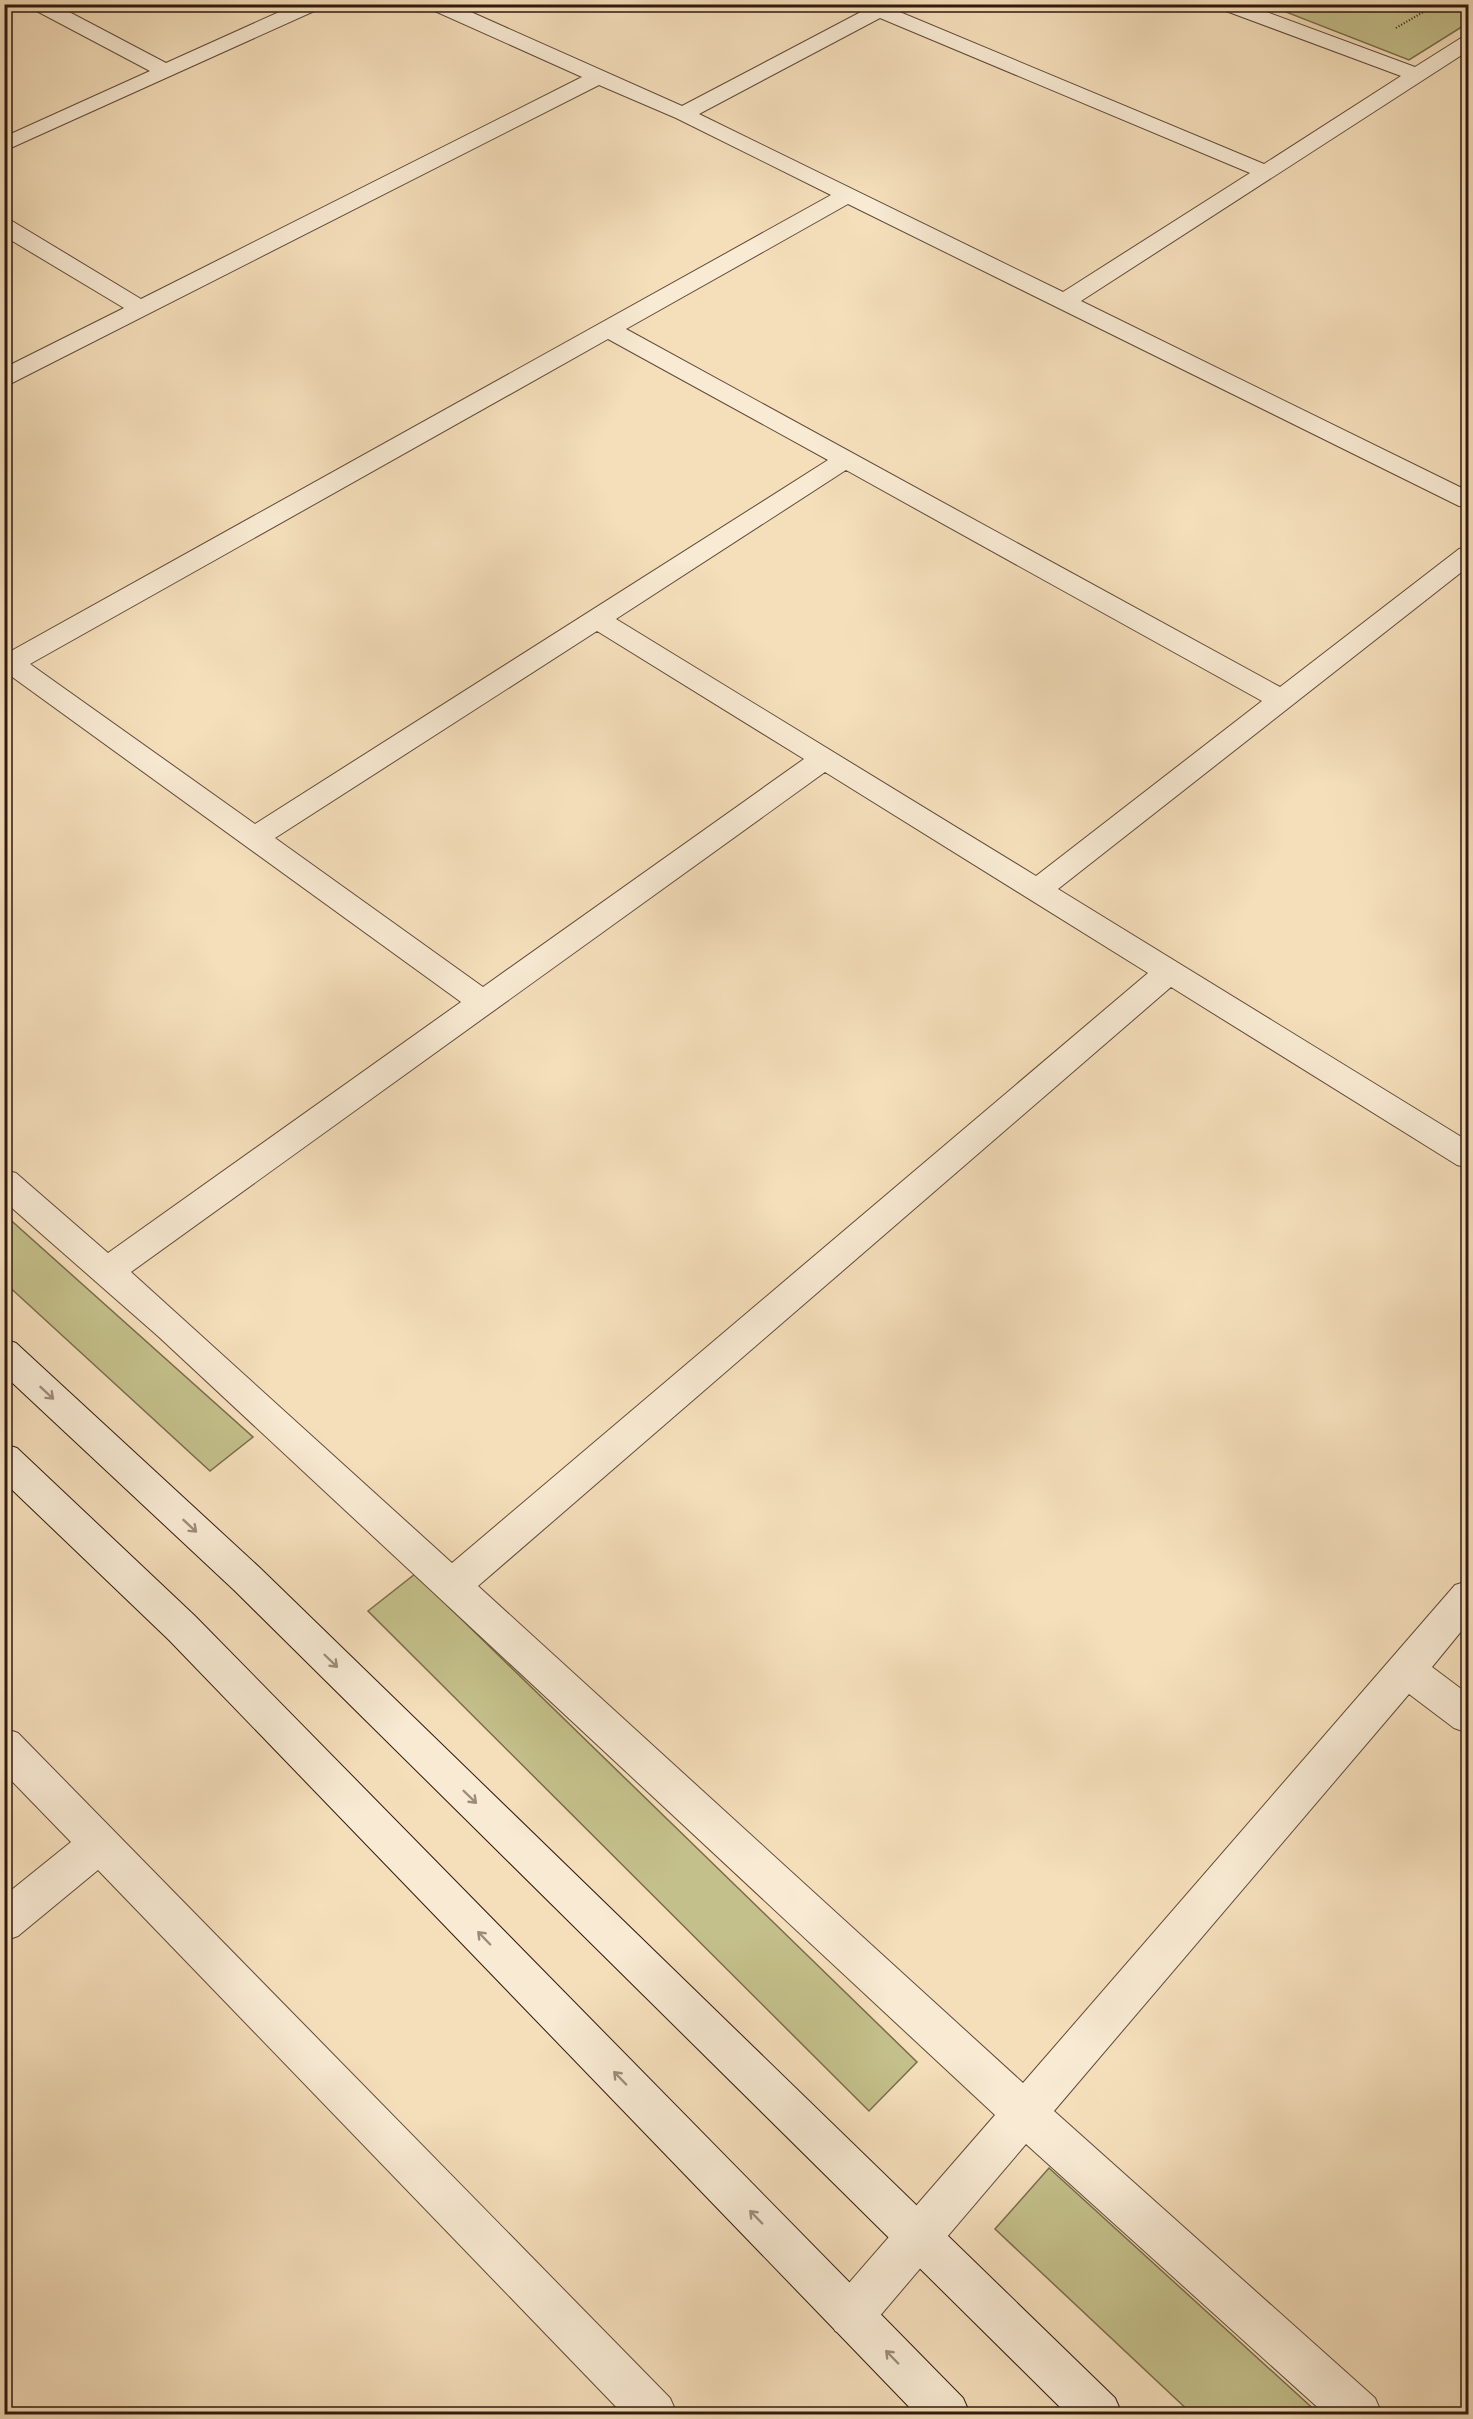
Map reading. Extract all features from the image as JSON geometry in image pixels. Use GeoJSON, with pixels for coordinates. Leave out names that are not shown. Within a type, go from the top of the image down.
{"type":"FeatureCollection","features":[{"type":"Feature","properties":{"kind":"street"},"geometry":{"type":"LineString","coordinates":[[38,4],[167,72]]}},
{"type":"Feature","properties":{"kind":"street"},"geometry":{"type":"LineString","coordinates":[[4,145],[314,4]]}},
{"type":"Feature","properties":{"kind":"street"},"geometry":{"type":"LineString","coordinates":[[435,4],[683,114],[1468,501]]}},
{"type":"Feature","properties":{"kind":"street"},"geometry":{"type":"LineString","coordinates":[[1225,4],[1418,75]]}},
{"type":"Feature","properties":{"kind":"street"},"geometry":{"type":"LineString","coordinates":[[683,114],[886,8],[1266,172]]}},
{"type":"Feature","properties":{"kind":"street"},"geometry":{"type":"LineString","coordinates":[[1064,302],[1468,42]]}},
{"type":"Feature","properties":{"kind":"street"},"geometry":{"type":"LineString","coordinates":[[4,378],[598,77]]}},
{"type":"Feature","properties":{"kind":"street"},"geometry":{"type":"LineString","coordinates":[[483,1002],[8,661],[848,195]]}},
{"type":"Feature","properties":{"kind":"street"},"geometry":{"type":"LineString","coordinates":[[4,226],[141,309]]}},
{"type":"Feature","properties":{"kind":"street"},"geometry":{"type":"LineString","coordinates":[[608,329],[1282,700]]}},
{"type":"Feature","properties":{"kind":"street"},"geometry":{"type":"LineString","coordinates":[[254,838],[845,459]]}},
{"type":"Feature","properties":{"kind":"street"},"geometry":{"type":"LineString","coordinates":[[1037,890],[1468,555]]}},
{"type":"Feature","properties":{"kind":"street"},"geometry":{"type":"LineString","coordinates":[[597,619],[1468,1155]]}},
{"type":"Feature","properties":{"kind":"street"},"geometry":{"type":"LineString","coordinates":[[107,1271],[824,759]]}},
{"type":"Feature","properties":{"kind":"street"},"geometry":{"type":"LineString","coordinates":[[451,1586],[1170,971]]}},
{"type":"Feature","properties":{"kind":"street"},"geometry":{"type":"LineString","coordinates":[[4,1182],[180,1335],[1024,2113],[1359,2415]]}},
{"type":"Feature","properties":{"kind":"street"},"geometry":{"type":"LineString","coordinates":[[4,1353],[256,1587],[1099,2415]]}},
{"type":"Feature","properties":{"kind":"street"},"geometry":{"type":"LineString","coordinates":[[4,1459],[182,1628],[851,2315],[932,2409]]}},
{"type":"Feature","properties":{"kind":"street"},"geometry":{"type":"LineString","coordinates":[[851,2315],[1468,1597]]}},
{"type":"Feature","properties":{"kind":"street"},"geometry":{"type":"LineString","coordinates":[[1406,1670],[1468,1716]]}},
{"type":"Feature","properties":{"kind":"street"},"geometry":{"type":"LineString","coordinates":[[4,1746],[654,2415]]}},
{"type":"Feature","properties":{"kind":"street"},"geometry":{"type":"LineString","coordinates":[[4,1922],[98,1845]]}},
{"type":"Feature","properties":{"kind":"shaded area"},"geometry":{"type":"Polygon","coordinates":[[[1268,5],[1468,5],[1468,23],[1409,60],[1268,5]]]}},
{"type":"Feature","properties":{"kind":"shaded area"},"geometry":{"type":"Polygon","coordinates":[[[4,1215],[253,1437],[210,1471],[5,1283],[4,1215]]]}},
{"type":"Feature","properties":{"kind":"shaded area"},"geometry":{"type":"Polygon","coordinates":[[[415,1574],[917,2062],[869,2111],[368,1611],[415,1574]]]}},
{"type":"Feature","properties":{"kind":"shaded area"},"geometry":{"type":"Polygon","coordinates":[[[1049,2168],[1319,2414],[1192,2414],[995,2229],[1049,2168]]]}}]}
